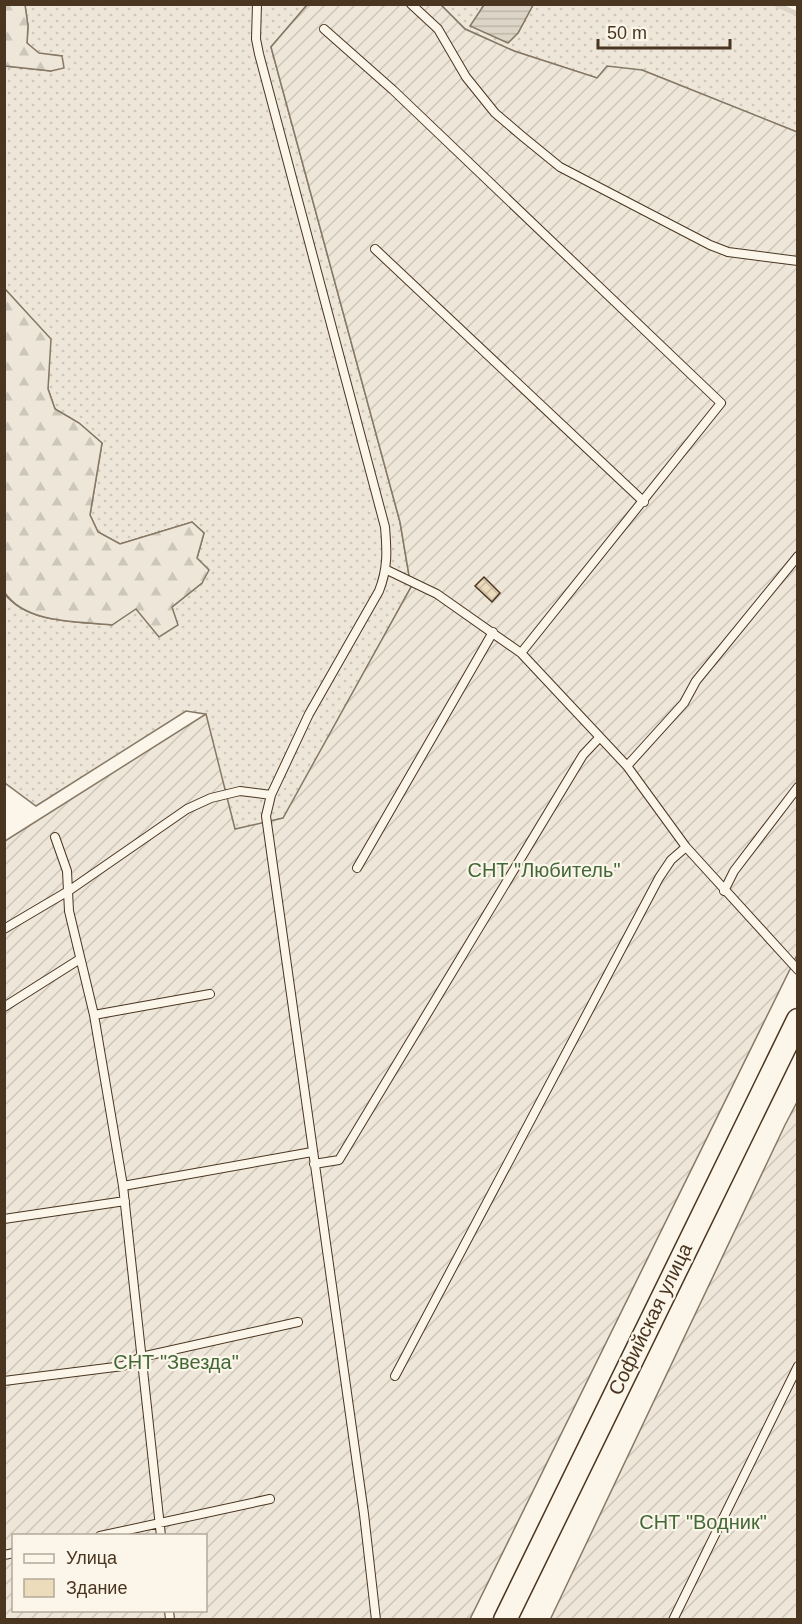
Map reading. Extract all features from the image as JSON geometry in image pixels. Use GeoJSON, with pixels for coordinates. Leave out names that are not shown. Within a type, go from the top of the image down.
{"type":"FeatureCollection","features":[{"type":"Feature","properties":{"kind":"main road","name":"Софийская улица"},"geometry":{"type":"LineString","coordinates":[[505,1620],[768,1076],[798,1020]]}},
{"type":"Feature","properties":{"kind":"lane"},"geometry":{"type":"LineString","coordinates":[[257,4],[256,39],[259,54],[385,527],[387,570],[379,591],[309,714],[271,795],[266,816],[266,836],[364,1514],[376,1620]]}},
{"type":"Feature","properties":{"kind":"lane"},"geometry":{"type":"LineString","coordinates":[[411,4],[438,29],[454,60],[495,113],[560,167],[710,245],[728,252],[798,261]]}},
{"type":"Feature","properties":{"kind":"lane"},"geometry":{"type":"LineString","coordinates":[[324,29],[393,90],[721,403],[521,653]]}},
{"type":"Feature","properties":{"kind":"lane"},"geometry":{"type":"LineString","coordinates":[[375,249],[644,502]]}},
{"type":"Feature","properties":{"kind":"lane"},"geometry":{"type":"LineString","coordinates":[[627,766],[684,703],[696,681],[798,556]]}},
{"type":"Feature","properties":{"kind":"lane"},"geometry":{"type":"LineString","coordinates":[[387,570],[437,594],[521,653],[627,766],[686,847],[798,970]]}},
{"type":"Feature","properties":{"kind":"lane"},"geometry":{"type":"LineString","coordinates":[[357,868],[493,632]]}},
{"type":"Feature","properties":{"kind":"lane"},"geometry":{"type":"LineString","coordinates":[[314,1164],[339,1160],[582,755],[599,738]]}},
{"type":"Feature","properties":{"kind":"lane"},"geometry":{"type":"LineString","coordinates":[[724,891],[734,871],[798,787]]}},
{"type":"Feature","properties":{"kind":"lane"},"geometry":{"type":"LineString","coordinates":[[4,929],[69,890],[187,810],[211,798],[240,791],[271,795]]}},
{"type":"Feature","properties":{"kind":"lane"},"geometry":{"type":"LineString","coordinates":[[55,837],[68,871],[69,911],[94,1015],[123,1186],[161,1534]]}},
{"type":"Feature","properties":{"kind":"lane"},"geometry":{"type":"LineString","coordinates":[[395,1376],[659,878],[671,861],[686,847]]}},
{"type":"Feature","properties":{"kind":"lane"},"geometry":{"type":"LineString","coordinates":[[4,1007],[80,959]]}},
{"type":"Feature","properties":{"kind":"lane"},"geometry":{"type":"LineString","coordinates":[[94,1015],[210,994]]}},
{"type":"Feature","properties":{"kind":"lane"},"geometry":{"type":"LineString","coordinates":[[123,1186],[312,1152]]}},
{"type":"Feature","properties":{"kind":"lane"},"geometry":{"type":"LineString","coordinates":[[4,1219],[124,1201]]}},
{"type":"Feature","properties":{"kind":"lane"},"geometry":{"type":"LineString","coordinates":[[4,1381],[123,1366],[141,1357],[298,1322]]}},
{"type":"Feature","properties":{"kind":"lane"},"geometry":{"type":"LineString","coordinates":[[673,1620],[706,1547],[798,1366]]}},
{"type":"Feature","properties":{"kind":"lane"},"geometry":{"type":"LineString","coordinates":[[109,1534],[270,1499]]}},
{"type":"Feature","properties":{"kind":"green space"},"geometry":{"type":"Polygon","coordinates":[[[5,4],[25,5],[28,26],[27,43],[39,53],[62,56],[64,68],[51,71],[5,66],[5,4]]]}},
{"type":"Feature","properties":{"kind":"green space"},"geometry":{"type":"Polygon","coordinates":[[[25,5],[307,5],[271,47],[400,522],[411,587],[284,818],[235,830],[205,714],[186,711],[36,806],[5,783],[4,593],[26,611],[39,616],[84,623],[112,625],[135,608],[172,607],[202,583],[197,558],[204,533],[192,522],[120,544],[98,532],[90,515],[102,443],[79,423],[55,409],[48,389],[50,339],[5,289],[5,66],[51,71],[62,56],[39,54],[27,43],[28,26],[25,5]]]}},
{"type":"Feature","properties":{"kind":"green space","name":"СНТ \"Любитель\""},"geometry":{"type":"Polygon","coordinates":[[[307,5],[441,5],[465,29],[514,51],[597,78],[607,66],[642,70],[797,132],[797,955],[470,1619],[5,1620],[5,841],[206,714],[235,829],[283,818],[411,587],[400,522],[271,47],[307,5]]]}},
{"type":"Feature","properties":{"kind":"green space"},"geometry":{"type":"Polygon","coordinates":[[[441,5],[484,5],[471,26],[518,33],[533,5],[775,5],[797,14],[797,132],[642,70],[597,78],[514,51],[465,29],[441,5]]]}},
{"type":"Feature","properties":{"kind":"green space"},"geometry":{"type":"Polygon","coordinates":[[[5,289],[51,339],[48,389],[55,409],[79,423],[102,443],[90,515],[98,532],[120,544],[192,522],[204,533],[197,558],[209,570],[202,583],[172,607],[178,625],[159,637],[136,609],[112,625],[69,621],[39,616],[26,611],[5,593],[5,289]]]}},
{"type":"Feature","properties":{"kind":"green space","name":"СНТ \"Водник\""},"geometry":{"type":"Polygon","coordinates":[[[797,1102],[797,1619],[550,1620],[785,1125],[797,1102]]]}},
{"type":"Feature","properties":{"kind":"shaded area"},"geometry":{"type":"Polygon","coordinates":[[[484,5],[533,5],[518,33],[508,43],[470,26],[484,5]]]}},
{"type":"Feature","properties":{"kind":"building"},"geometry":{"type":"Polygon","coordinates":[[[484,577],[500,593],[492,602],[475,586],[484,577]]]}},
{"type":"Feature","properties":{"kind":"waterway"},"geometry":{"type":"LineString","coordinates":[[775,4],[798,14]]}},
{"type":"Feature","properties":{"kind":"park label","name":"СНТ \"Звезда\""},"geometry":{"type":"Point","coordinates":[176,1362]}}]}
